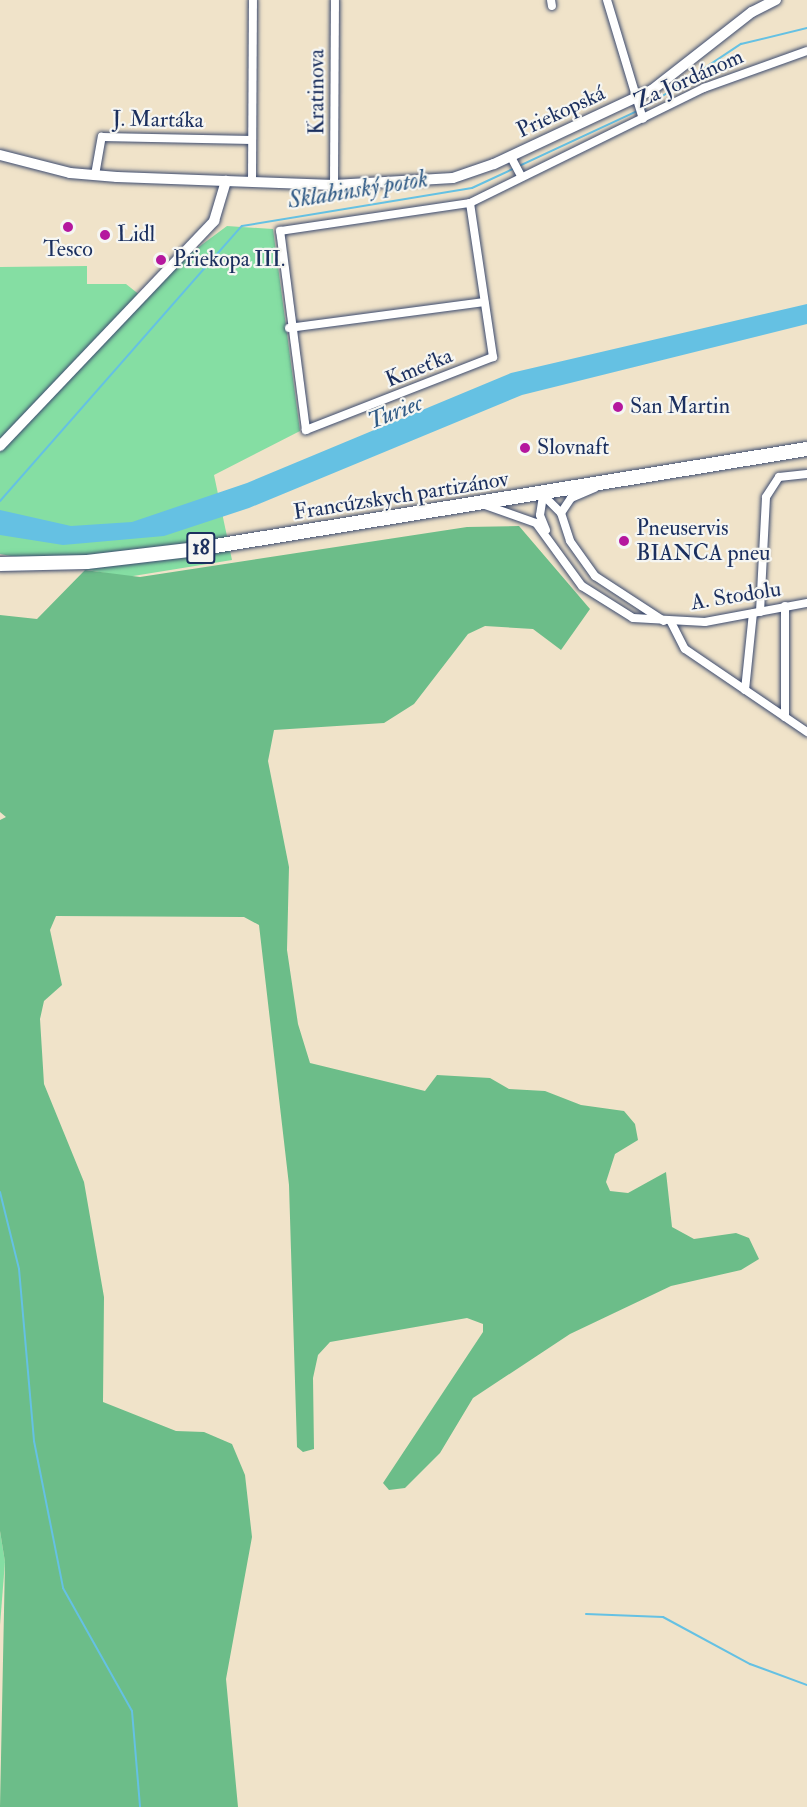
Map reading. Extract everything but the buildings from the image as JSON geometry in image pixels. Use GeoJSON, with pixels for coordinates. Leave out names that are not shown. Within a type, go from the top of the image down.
{"type":"FeatureCollection","features":[{"type":"Feature","properties":{"kind":"main road","name":"Francúzskych partizánov"},"geometry":{"type":"LineString","coordinates":[[0,564],[139,556],[543,495],[807,449]]}},
{"type":"Feature","properties":{"kind":"street"},"geometry":{"type":"LineString","coordinates":[[252,182],[253,0]]}},
{"type":"Feature","properties":{"kind":"street","name":"Kratinova"},"geometry":{"type":"LineString","coordinates":[[334,185],[335,0]]}},
{"type":"Feature","properties":{"kind":"street"},"geometry":{"type":"LineString","coordinates":[[607,0],[643,119]]}},
{"type":"Feature","properties":{"kind":"street","name":"Priekopská"},"geometry":{"type":"LineString","coordinates":[[0,155],[95,175],[334,185],[436,181],[513,160],[636,102],[676,76],[752,12],[776,0]]}},
{"type":"Feature","properties":{"kind":"street","name":"Za Jordánom"},"geometry":{"type":"LineString","coordinates":[[289,328],[280,231],[470,203],[705,88],[807,51]]}},
{"type":"Feature","properties":{"kind":"street","name":"J. Martáka"},"geometry":{"type":"LineString","coordinates":[[95,175],[102,137],[252,140]]}},
{"type":"Feature","properties":{"kind":"street"},"geometry":{"type":"LineString","coordinates":[[513,160],[521,177]]}},
{"type":"Feature","properties":{"kind":"street"},"geometry":{"type":"LineString","coordinates":[[0,446],[214,221],[226,181]]}},
{"type":"Feature","properties":{"kind":"street","name":"Kmeťka"},"geometry":{"type":"LineString","coordinates":[[289,328],[306,430],[493,357],[470,203]]}},
{"type":"Feature","properties":{"kind":"street"},"geometry":{"type":"LineString","coordinates":[[289,328],[484,302]]}},
{"type":"Feature","properties":{"kind":"street"},"geometry":{"type":"LineString","coordinates":[[745,690],[757,612],[766,497],[779,477],[807,474]]}},
{"type":"Feature","properties":{"kind":"street"},"geometry":{"type":"LineString","coordinates":[[561,513],[571,498],[603,485]]}},
{"type":"Feature","properties":{"kind":"street"},"geometry":{"type":"LineString","coordinates":[[543,495],[561,513],[570,541],[595,576],[668,622],[685,649],[807,732]]}},
{"type":"Feature","properties":{"kind":"street"},"geometry":{"type":"LineString","coordinates":[[543,495],[540,515],[550,539]]}},
{"type":"Feature","properties":{"kind":"street"},"geometry":{"type":"LineString","coordinates":[[482,504],[529,517],[550,539]]}},
{"type":"Feature","properties":{"kind":"street","name":"A. Stodolu"},"geometry":{"type":"LineString","coordinates":[[550,539],[572,576],[603,604],[633,618],[668,622],[757,612],[807,603]]}},
{"type":"Feature","properties":{"kind":"street"},"geometry":{"type":"LineString","coordinates":[[785,606],[785,717]]}},
{"type":"Feature","properties":{"kind":"green space"},"geometry":{"type":"Polygon","coordinates":[[[227,226],[273,229],[300,431],[214,475],[232,560],[127,577],[0,554],[0,267],[87,266],[87,284],[126,284],[146,300],[188,255],[227,226]]]}},
{"type":"Feature","properties":{"kind":"green space"},"geometry":{"type":"Polygon","coordinates":[[[519,526],[590,609],[561,650],[533,629],[485,626],[468,634],[414,704],[384,723],[274,730],[268,761],[289,867],[287,950],[298,1024],[310,1063],[425,1091],[437,1075],[490,1078],[509,1089],[545,1091],[581,1105],[624,1111],[635,1124],[638,1140],[615,1154],[606,1182],[610,1191],[628,1193],[666,1172],[672,1227],[694,1239],[736,1233],[749,1238],[759,1259],[741,1270],[671,1286],[570,1334],[473,1398],[440,1453],[405,1488],[389,1490],[383,1483],[483,1332],[483,1324],[467,1318],[330,1342],[318,1355],[313,1378],[314,1449],[303,1452],[297,1447],[289,1185],[259,925],[244,917],[56,916],[50,930],[62,985],[44,1001],[40,1019],[44,1084],[84,1182],[104,1297],[103,1402],[176,1431],[204,1432],[232,1444],[245,1475],[252,1537],[226,1679],[238,1807],[0,1807],[5,1562],[0,1531],[0,820],[6,817],[0,812],[0,615],[37,619],[85,570],[140,577],[467,527],[519,526]]]}},
{"type":"Feature","properties":{"kind":"green space"},"geometry":{"type":"Polygon","coordinates":[[[0,1531],[5,1562],[0,1625],[0,1531]]]}},
{"type":"Feature","properties":{"kind":"water"},"geometry":{"type":"Polygon","coordinates":[[[807,304],[807,324],[522,395],[249,508],[164,536],[63,545],[0,535],[0,510],[71,526],[132,522],[247,483],[511,373],[807,304]]]}},
{"type":"Feature","properties":{"kind":"waterway","name":"Sklabinský potok"},"geometry":{"type":"LineString","coordinates":[[643,109],[741,44],[807,28]]}},
{"type":"Feature","properties":{"kind":"waterway","name":"Sklabinský potok"},"geometry":{"type":"LineString","coordinates":[[0,501],[242,226],[472,188],[637,111]]}},
{"type":"Feature","properties":{"kind":"waterway"},"geometry":{"type":"LineString","coordinates":[[0,1192],[19,1269],[34,1441],[63,1588],[132,1711],[140,1807]]}},
{"type":"Feature","properties":{"kind":"waterway"},"geometry":{"type":"LineString","coordinates":[[586,1614],[663,1617],[750,1664],[807,1685]]}},
{"type":"Feature","properties":{"kind":"place","name":"Tesco"},"geometry":{"type":"Point","coordinates":[68,227]}},
{"type":"Feature","properties":{"kind":"place","name":"Lidl"},"geometry":{"type":"Point","coordinates":[105,235]}},
{"type":"Feature","properties":{"kind":"place","name":"Priekopa III."},"geometry":{"type":"Point","coordinates":[161,260]}},
{"type":"Feature","properties":{"kind":"place","name":"San Martin"},"geometry":{"type":"Point","coordinates":[618,407]}},
{"type":"Feature","properties":{"kind":"place","name":"Slovnaft"},"geometry":{"type":"Point","coordinates":[525,448]}},
{"type":"Feature","properties":{"kind":"place","name":"Pneuservis BIANCA pneu"},"geometry":{"type":"Point","coordinates":[624,541]}},
{"type":"Feature","properties":{"kind":"water label","name":"Turiec"},"geometry":{"type":"Point","coordinates":[395,412]}}]}
